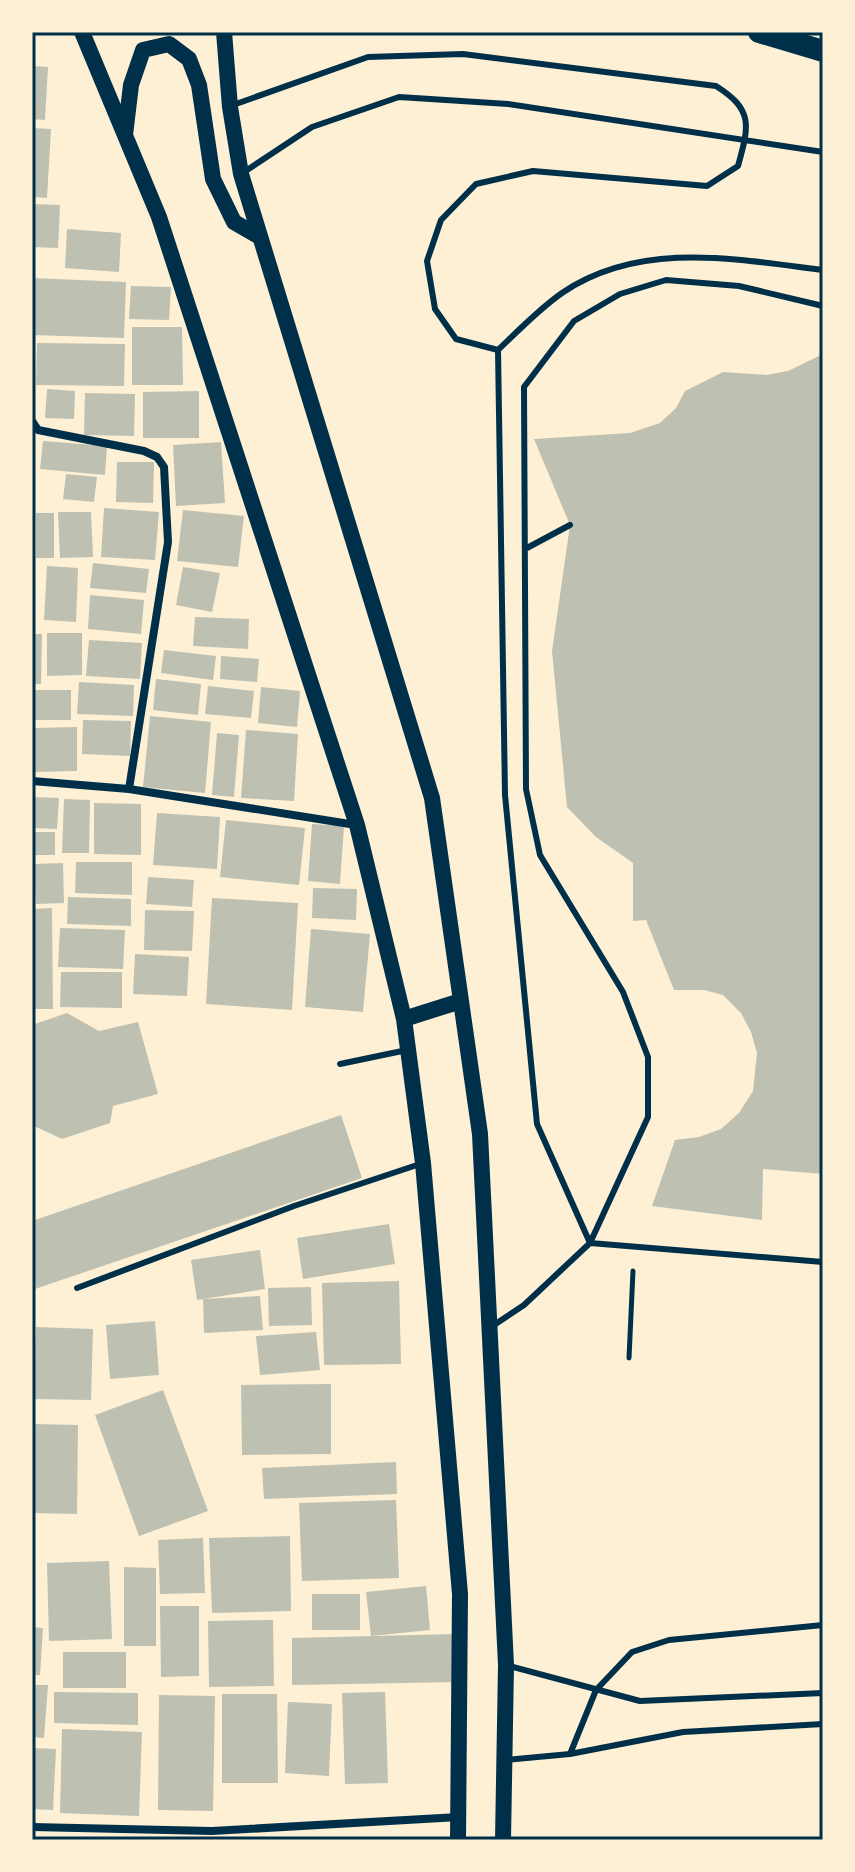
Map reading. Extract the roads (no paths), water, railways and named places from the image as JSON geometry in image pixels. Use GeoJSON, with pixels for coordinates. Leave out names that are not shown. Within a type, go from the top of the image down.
{"type":"FeatureCollection","features":[{"type":"Feature","properties":{"kind":"highway"},"geometry":{"type":"LineString","coordinates":[[759,32],[823,51]]}},
{"type":"Feature","properties":{"kind":"main road"},"geometry":{"type":"LineString","coordinates":[[82,32],[159,217],[357,825],[404,1019],[423,1163],[460,1594],[458,1840]]}},
{"type":"Feature","properties":{"kind":"main road"},"geometry":{"type":"LineString","coordinates":[[224,32],[230,107],[241,174],[432,798],[480,1134],[506,1665],[503,1840]]}},
{"type":"Feature","properties":{"kind":"main road"},"geometry":{"type":"LineString","coordinates":[[125,136],[131,85],[143,50],[169,44],[189,59],[199,85],[213,179],[234,222],[260,237]]}},
{"type":"Feature","properties":{"kind":"main road"},"geometry":{"type":"LineString","coordinates":[[404,1019],[461,1001]]}},
{"type":"Feature","properties":{"kind":"street"},"geometry":{"type":"LineString","coordinates":[[32,421],[38,430],[144,451],[157,457],[164,467],[168,542],[129,789]]}},
{"type":"Feature","properties":{"kind":"street"},"geometry":{"type":"LineString","coordinates":[[32,781],[129,789],[357,825]]}},
{"type":"Feature","properties":{"kind":"street"},"geometry":{"type":"LineString","coordinates":[[32,1827],[212,1835],[459,1817]]}},
{"type":"Feature","properties":{"kind":"lane"},"geometry":{"type":"LineString","coordinates":[[230,107],[368,57],[463,54],[716,86],[737,99],[746,116],[745,141],[738,166],[707,186],[533,171],[476,184],[441,220],[427,261],[435,309],[456,339],[498,350]]}},
{"type":"Feature","properties":{"kind":"lane"},"geometry":{"type":"LineString","coordinates":[[241,174],[312,127],[399,97],[508,104],[823,152]]}},
{"type":"Feature","properties":{"kind":"lane"},"geometry":{"type":"LineString","coordinates":[[590,1243],[537,1124],[505,795],[498,350],[563,292],[615,269],[661,256],[742,260],[823,270]]}},
{"type":"Feature","properties":{"kind":"lane"},"geometry":{"type":"LineString","coordinates":[[491,1327],[524,1305],[590,1243],[648,1117],[648,1057],[623,992],[540,855],[526,789],[524,387],[574,321],[620,294],[666,280],[739,286],[823,306]]}},
{"type":"Feature","properties":{"kind":"lane"},"geometry":{"type":"LineString","coordinates":[[525,549],[570,525]]}},
{"type":"Feature","properties":{"kind":"lane"},"geometry":{"type":"LineString","coordinates":[[340,1064],[409,1050]]}},
{"type":"Feature","properties":{"kind":"lane"},"geometry":{"type":"LineString","coordinates":[[77,1288],[294,1206],[423,1163]]}},
{"type":"Feature","properties":{"kind":"lane"},"geometry":{"type":"LineString","coordinates":[[590,1243],[823,1262]]}},
{"type":"Feature","properties":{"kind":"lane"},"geometry":{"type":"LineString","coordinates":[[570,1754],[596,1690],[632,1652],[669,1640],[823,1625]]}},
{"type":"Feature","properties":{"kind":"lane"},"geometry":{"type":"LineString","coordinates":[[506,1665],[640,1701],[675,1702],[823,1693]]}},
{"type":"Feature","properties":{"kind":"lane"},"geometry":{"type":"LineString","coordinates":[[506,1760],[570,1754],[683,1732],[823,1724]]}}]}
